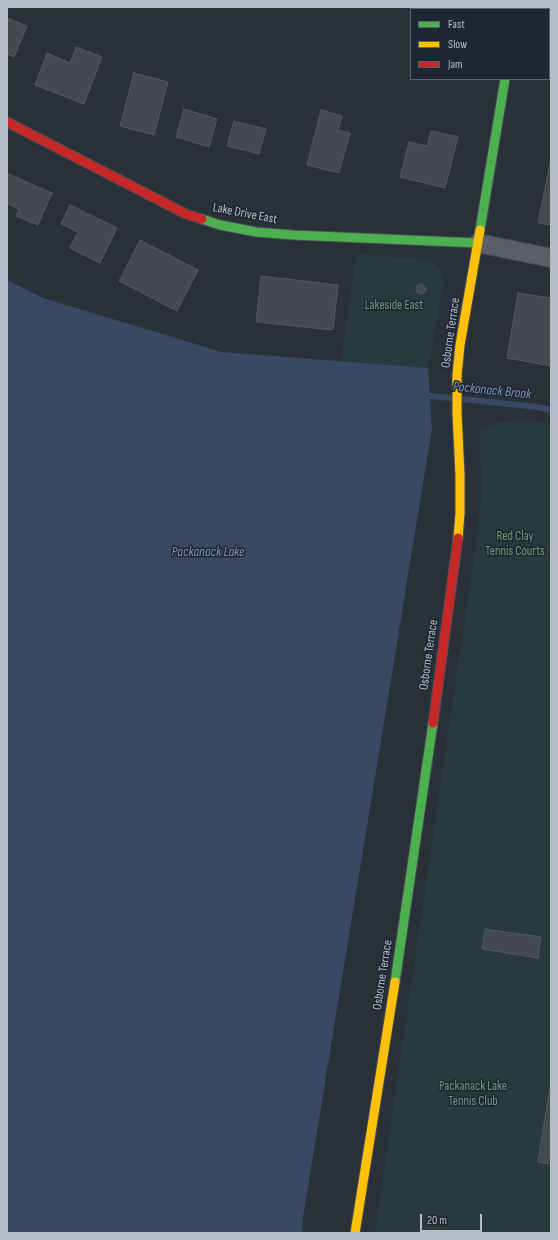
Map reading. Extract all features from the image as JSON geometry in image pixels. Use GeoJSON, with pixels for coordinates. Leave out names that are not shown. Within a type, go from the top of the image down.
{"type":"FeatureCollection","features":[{"type":"Feature","properties":{"kind":"street","name":"Osborne Terrace"},"geometry":{"type":"LineString","coordinates":[[356,1233],[399,956],[455,562],[460,513],[457,413],[460,345],[506,80]]}},
{"type":"Feature","properties":{"kind":"street","name":"Lake Drive East"},"geometry":{"type":"LineString","coordinates":[[7,122],[186,214],[220,225],[256,232],[293,235],[478,243]]}},
{"type":"Feature","properties":{"kind":"street"},"geometry":{"type":"LineString","coordinates":[[478,243],[551,258]]}},
{"type":"Feature","properties":{"kind":"green space","name":"Lakeside East"},"geometry":{"type":"Polygon","coordinates":[[[356,254],[431,260],[441,269],[444,283],[428,368],[341,361],[356,254]]]}},
{"type":"Feature","properties":{"kind":"green space","name":"Packanack Lake Tennis Club"},"geometry":{"type":"Polygon","coordinates":[[[526,420],[551,424],[551,1233],[375,1233],[475,550],[482,490],[479,430],[500,422],[526,420]]]}},
{"type":"Feature","properties":{"kind":"water","name":"Packanack Lake"},"geometry":{"type":"Polygon","coordinates":[[[7,280],[43,298],[222,352],[428,368],[432,429],[303,1217],[302,1233],[7,1233],[7,280]]]}},
{"type":"Feature","properties":{"kind":"building"},"geometry":{"type":"Polygon","coordinates":[[[437,7],[475,7],[475,8],[437,7]]]}},
{"type":"Feature","properties":{"kind":"building"},"geometry":{"type":"Polygon","coordinates":[[[7,18],[27,26],[14,57],[7,54],[7,18]]]}},
{"type":"Feature","properties":{"kind":"building"},"geometry":{"type":"Polygon","coordinates":[[[76,47],[102,57],[84,104],[35,85],[47,53],[70,63],[76,47]]]}},
{"type":"Feature","properties":{"kind":"building"},"geometry":{"type":"Polygon","coordinates":[[[134,73],[168,82],[154,135],[120,126],[134,73]]]}},
{"type":"Feature","properties":{"kind":"building"},"geometry":{"type":"Polygon","coordinates":[[[184,109],[217,119],[209,147],[176,137],[184,109]]]}},
{"type":"Feature","properties":{"kind":"building"},"geometry":{"type":"Polygon","coordinates":[[[321,110],[342,116],[338,130],[350,133],[339,173],[307,165],[321,110]]]}},
{"type":"Feature","properties":{"kind":"building"},"geometry":{"type":"Polygon","coordinates":[[[234,121],[266,129],[259,154],[227,146],[234,121]]]}},
{"type":"Feature","properties":{"kind":"building"},"geometry":{"type":"Polygon","coordinates":[[[431,131],[458,137],[445,188],[400,177],[409,142],[427,146],[431,131]]]}},
{"type":"Feature","properties":{"kind":"building"},"geometry":{"type":"Polygon","coordinates":[[[551,158],[551,225],[538,223],[551,158]]]}},
{"type":"Feature","properties":{"kind":"building"},"geometry":{"type":"Polygon","coordinates":[[[8,174],[52,193],[38,225],[16,216],[19,209],[7,204],[8,174]]]}},
{"type":"Feature","properties":{"kind":"building"},"geometry":{"type":"Polygon","coordinates":[[[70,205],[117,228],[100,263],[70,248],[78,232],[61,224],[70,205]]]}},
{"type":"Feature","properties":{"kind":"building"},"geometry":{"type":"Polygon","coordinates":[[[140,240],[198,270],[177,311],[119,281],[140,240]]]}},
{"type":"Feature","properties":{"kind":"building"},"geometry":{"type":"Polygon","coordinates":[[[261,276],[338,285],[333,330],[256,322],[261,276]]]}},
{"type":"Feature","properties":{"kind":"building"},"geometry":{"type":"Polygon","coordinates":[[[419,284],[423,284],[425,285],[425,293],[419,294],[416,291],[416,287],[419,284]]]}},
{"type":"Feature","properties":{"kind":"building"},"geometry":{"type":"Polygon","coordinates":[[[518,293],[551,298],[551,366],[507,358],[518,293]]]}},
{"type":"Feature","properties":{"kind":"building"},"geometry":{"type":"Polygon","coordinates":[[[485,929],[541,937],[538,958],[482,949],[485,929]]]}},
{"type":"Feature","properties":{"kind":"building"},"geometry":{"type":"Polygon","coordinates":[[[550,1087],[551,1088],[551,1164],[538,1162],[550,1087]]]}},
{"type":"Feature","properties":{"kind":"waterway","name":"Packanack Brook"},"geometry":{"type":"LineString","coordinates":[[430,396],[452,398]]}},
{"type":"Feature","properties":{"kind":"waterway","name":"Packanack Brook"},"geometry":{"type":"LineString","coordinates":[[462,399],[537,407],[551,410]]}},
{"type":"Feature","properties":{"kind":"traffic: fast"},"geometry":{"type":"LineString","coordinates":[[480,230],[505,80]]}},
{"type":"Feature","properties":{"kind":"traffic: fast"},"geometry":{"type":"LineString","coordinates":[[202,219],[220,225],[256,232],[478,243]]}},
{"type":"Feature","properties":{"kind":"traffic: fast"},"geometry":{"type":"LineString","coordinates":[[395,982],[433,723]]}},
{"type":"Feature","properties":{"kind":"traffic: slow"},"geometry":{"type":"LineString","coordinates":[[458,538],[460,513],[460,475],[457,375],[460,345],[480,230]]}},
{"type":"Feature","properties":{"kind":"traffic: slow"},"geometry":{"type":"LineString","coordinates":[[355,1233],[395,982]]}},
{"type":"Feature","properties":{"kind":"traffic: jam"},"geometry":{"type":"LineString","coordinates":[[7,122],[186,214],[202,219]]}},
{"type":"Feature","properties":{"kind":"traffic: jam"},"geometry":{"type":"LineString","coordinates":[[433,723],[458,538]]}},
{"type":"Feature","properties":{"kind":"park label","name":"Red Clay Tennis Courts"},"geometry":{"type":"Point","coordinates":[515,544]}}]}
